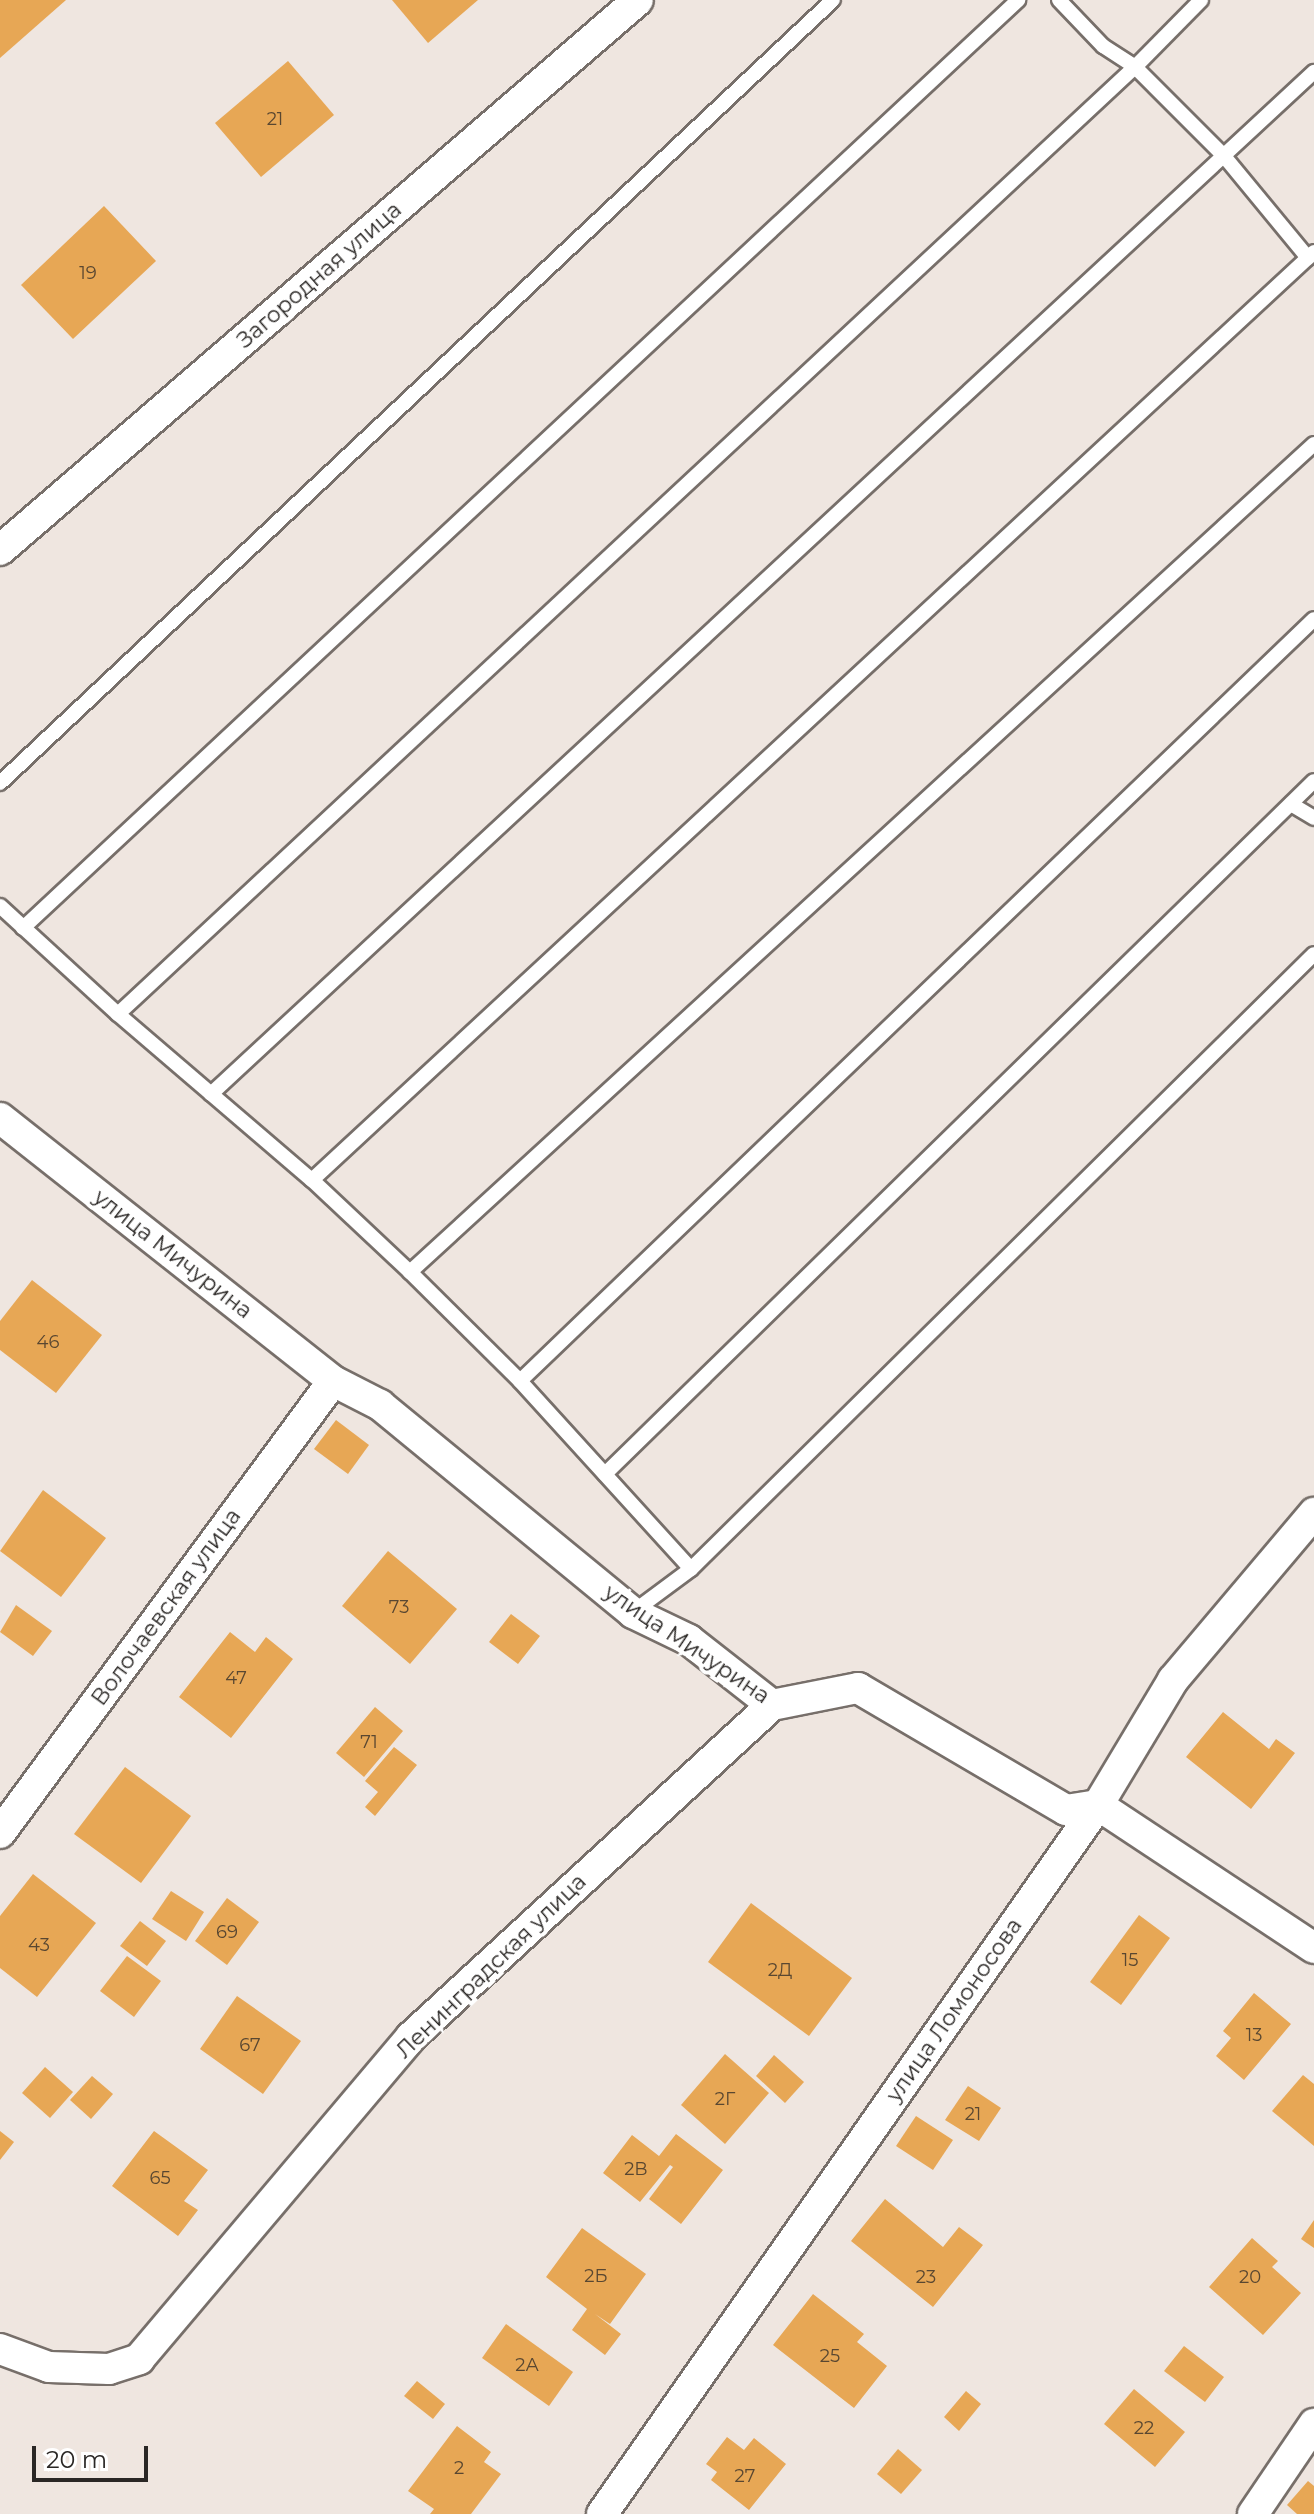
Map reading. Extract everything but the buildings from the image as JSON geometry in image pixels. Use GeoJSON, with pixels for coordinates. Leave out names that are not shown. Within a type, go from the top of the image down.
{"type":"FeatureCollection","features":[{"type":"Feature","properties":{"kind":"street","name":"Загородная улица"},"geometry":{"type":"LineString","coordinates":[[0,550],[638,0]]}},
{"type":"Feature","properties":{"kind":"street","name":"улица Мичурина"},"geometry":{"type":"LineString","coordinates":[[0,1118],[333,1381],[380,1405],[633,1613],[689,1640],[772,1705],[858,1688],[1066,1810],[1098,1805]]}},
{"type":"Feature","properties":{"kind":"street","name":"Волочаевская улица"},"geometry":{"type":"LineString","coordinates":[[0,1833],[333,1381]]}},
{"type":"Feature","properties":{"kind":"street","name":"улица Ломоносова"},"geometry":{"type":"LineString","coordinates":[[602,2514],[1098,1805],[1173,1680],[1314,1513]]}},
{"type":"Feature","properties":{"kind":"street","name":"Ленинградская улица"},"geometry":{"type":"LineString","coordinates":[[0,2349],[49,2367],[109,2369],[139,2359],[411,2037],[772,1705]]}},
{"type":"Feature","properties":{"kind":"street"},"geometry":{"type":"LineString","coordinates":[[1098,1805],[1314,1948]]}},
{"type":"Feature","properties":{"kind":"street"},"geometry":{"type":"LineString","coordinates":[[1253,2514],[1314,2424]]}},
{"type":"Feature","properties":{"kind":"lane"},"geometry":{"type":"LineString","coordinates":[[0,783],[833,0]]}},
{"type":"Feature","properties":{"kind":"lane"},"geometry":{"type":"LineString","coordinates":[[23,928],[1018,0]]}},
{"type":"Feature","properties":{"kind":"lane"},"geometry":{"type":"LineString","coordinates":[[312,1180],[1311,255],[1224,156],[1135,67],[1103,46],[1059,0]]}},
{"type":"Feature","properties":{"kind":"lane"},"geometry":{"type":"LineString","coordinates":[[118,1014],[1135,67],[1201,0]]}},
{"type":"Feature","properties":{"kind":"lane"},"geometry":{"type":"LineString","coordinates":[[211,1094],[1314,72]]}},
{"type":"Feature","properties":{"kind":"lane"},"geometry":{"type":"LineString","coordinates":[[410,1272],[1314,444]]}},
{"type":"Feature","properties":{"kind":"lane"},"geometry":{"type":"LineString","coordinates":[[520,1381],[1314,619]]}},
{"type":"Feature","properties":{"kind":"lane"},"geometry":{"type":"LineString","coordinates":[[605,1474],[1314,781]]}},
{"type":"Feature","properties":{"kind":"lane"},"geometry":{"type":"LineString","coordinates":[[1291,804],[1314,818]]}},
{"type":"Feature","properties":{"kind":"lane"},"geometry":{"type":"LineString","coordinates":[[0,906],[118,1014],[312,1180],[410,1272],[520,1381],[691,1569]]}},
{"type":"Feature","properties":{"kind":"lane"},"geometry":{"type":"LineString","coordinates":[[633,1613],[691,1569],[1314,954]]}}]}
